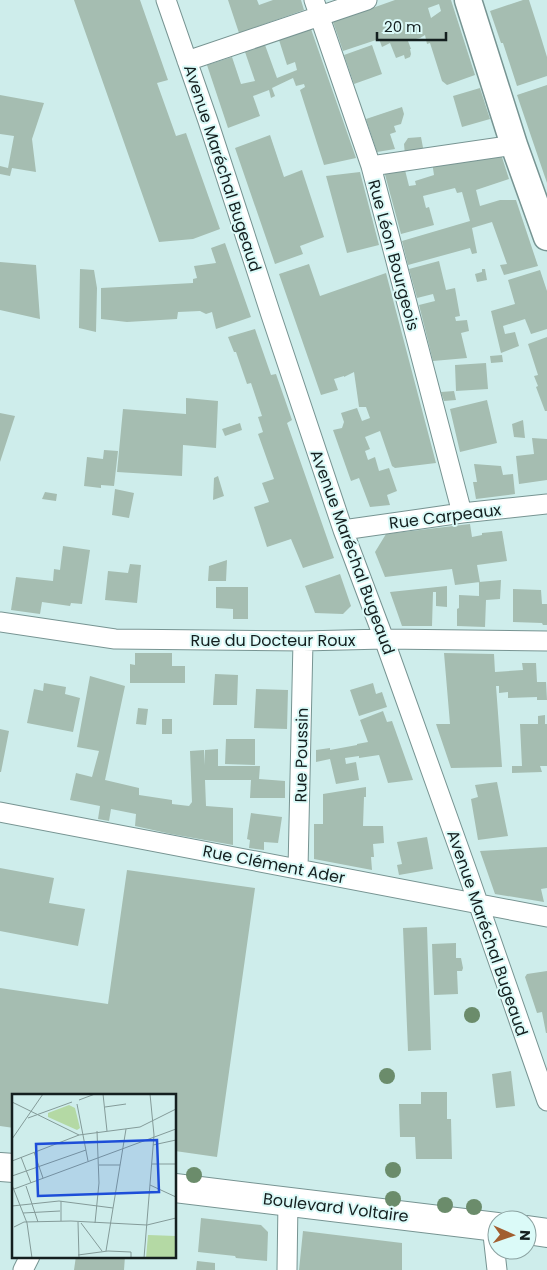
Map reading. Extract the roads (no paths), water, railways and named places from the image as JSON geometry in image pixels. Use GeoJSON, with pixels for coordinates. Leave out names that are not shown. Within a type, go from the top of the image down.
{"type":"FeatureCollection","features":[{"type":"Feature","properties":{"kind":"main road","name":"Boulevard Voltaire"},"geometry":{"type":"LineString","coordinates":[[176,1188],[487,1225]]}},
{"type":"Feature","properties":{"kind":"street","name":"Avenue Maréchal Bugeaud"},"geometry":{"type":"LineString","coordinates":[[166,0],[208,121],[342,530],[384,640],[547,1101]]}},
{"type":"Feature","properties":{"kind":"street"},"geometry":{"type":"LineString","coordinates":[[187,61],[317,8],[367,0]]}},
{"type":"Feature","properties":{"kind":"street"},"geometry":{"type":"LineString","coordinates":[[468,0],[514,144],[547,237]]}},
{"type":"Feature","properties":{"kind":"street","name":"Rue Léon Bourgeois"},"geometry":{"type":"LineString","coordinates":[[317,8],[370,166],[462,513]]}},
{"type":"Feature","properties":{"kind":"street"},"geometry":{"type":"LineString","coordinates":[[370,166],[514,144]]}},
{"type":"Feature","properties":{"kind":"street","name":"Rue Carpeaux"},"geometry":{"type":"LineString","coordinates":[[342,530],[462,513],[547,504]]}},
{"type":"Feature","properties":{"kind":"street","name":"Rue du Docteur Roux"},"geometry":{"type":"LineString","coordinates":[[0,622],[115,639],[547,641]]}},
{"type":"Feature","properties":{"kind":"street","name":"Rue Poussin"},"geometry":{"type":"LineString","coordinates":[[298,868],[304,641]]}},
{"type":"Feature","properties":{"kind":"street","name":"Rue Clément Ader"},"geometry":{"type":"LineString","coordinates":[[0,812],[547,917]]}},
{"type":"Feature","properties":{"kind":"street"},"geometry":{"type":"LineString","coordinates":[[287,1270],[288,1201]]}},
{"type":"Feature","properties":{"kind":"street"},"geometry":{"type":"LineString","coordinates":[[23,1270],[29,1258]]}}]}
